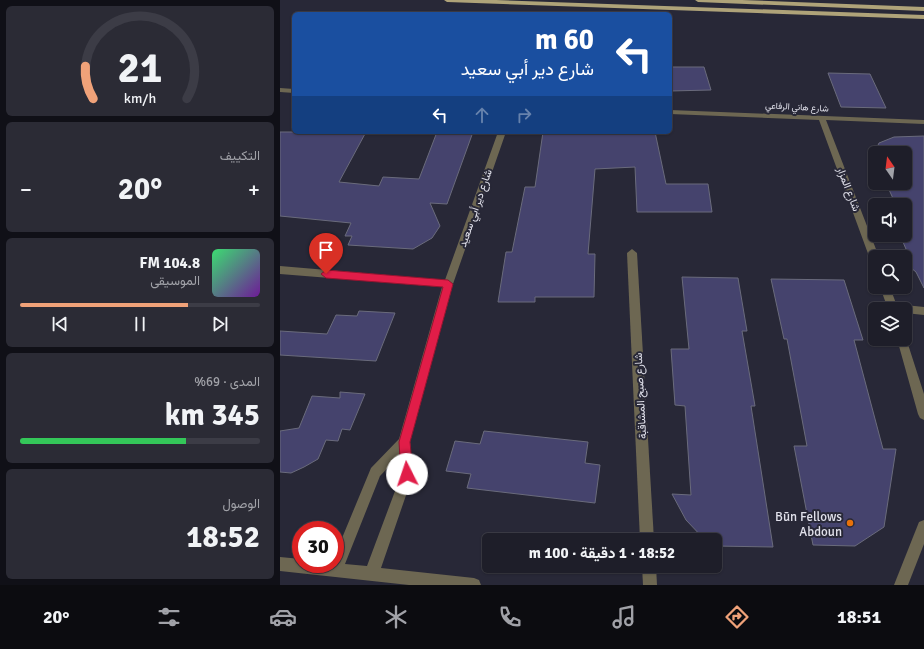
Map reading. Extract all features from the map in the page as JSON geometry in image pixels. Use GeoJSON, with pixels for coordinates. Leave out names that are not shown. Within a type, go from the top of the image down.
{"type":"FeatureCollection","features":[{"type":"Feature","properties":{"kind":"main road"},"geometry":{"type":"LineString","coordinates":[[447,0],[924,17]]}},
{"type":"Feature","properties":{"kind":"main road"},"geometry":{"type":"LineString","coordinates":[[698,0],[924,9]]}},
{"type":"Feature","properties":{"kind":"main road"},"geometry":{"type":"LineString","coordinates":[[833,5],[836,14]]}},
{"type":"Feature","properties":{"kind":"street"},"geometry":{"type":"LineString","coordinates":[[280,90],[292,91]]}},
{"type":"Feature","properties":{"kind":"street","name":"شارع هاني الرفاعي"},"geometry":{"type":"LineString","coordinates":[[672,112],[924,122]]}},
{"type":"Feature","properties":{"kind":"street","name":"شارع المزار"},"geometry":{"type":"LineString","coordinates":[[822,119],[872,250]]}},
{"type":"Feature","properties":{"kind":"street","name":"شارع دير أبي سعيد"},"geometry":{"type":"LineString","coordinates":[[372,573],[407,474],[404,442],[448,284],[501,134]]}},
{"type":"Feature","properties":{"kind":"street","name":"شارع صبح المشاقبة"},"geometry":{"type":"LineString","coordinates":[[632,253],[647,533]]}},
{"type":"Feature","properties":{"kind":"street"},"geometry":{"type":"LineString","coordinates":[[280,270],[448,284]]}},
{"type":"Feature","properties":{"kind":"street"},"geometry":{"type":"LineString","coordinates":[[912,310],[924,311]]}},
{"type":"Feature","properties":{"kind":"street"},"geometry":{"type":"LineString","coordinates":[[904,346],[924,414]]}},
{"type":"Feature","properties":{"kind":"street","name":"شارع دير أبي سعيد"},"geometry":{"type":"LineString","coordinates":[[344,550],[375,472],[404,442]]}},
{"type":"Feature","properties":{"kind":"street"},"geometry":{"type":"LineString","coordinates":[[902,585],[924,527]]}},
{"type":"Feature","properties":{"kind":"street"},"geometry":{"type":"LineString","coordinates":[[280,564],[292,565]]}},
{"type":"Feature","properties":{"kind":"street"},"geometry":{"type":"LineString","coordinates":[[344,571],[474,585]]}},
{"type":"Feature","properties":{"kind":"street"},"geometry":{"type":"LineString","coordinates":[[649,573],[650,585]]}},
{"type":"Feature","properties":{"kind":"building"},"geometry":{"type":"Polygon","coordinates":[[[672,67],[704,67],[711,90],[672,91],[672,67]]]}},
{"type":"Feature","properties":{"kind":"building"},"geometry":{"type":"Polygon","coordinates":[[[828,73],[870,74],[886,108],[841,107],[828,73]]]}},
{"type":"Feature","properties":{"kind":"building"},"geometry":{"type":"Polygon","coordinates":[[[280,132],[292,132],[292,134],[365,134],[339,182],[379,186],[383,177],[419,179],[436,134],[472,134],[447,204],[430,203],[440,226],[432,238],[413,249],[348,245],[352,236],[345,236],[351,223],[280,216],[280,132]]]}},
{"type":"Feature","properties":{"kind":"building"},"geometry":{"type":"Polygon","coordinates":[[[543,134],[655,134],[666,184],[708,184],[712,212],[637,212],[635,167],[595,169],[588,254],[595,254],[594,297],[535,297],[535,302],[498,302],[506,252],[512,252],[525,187],[535,187],[543,134]]]}},
{"type":"Feature","properties":{"kind":"building"},"geometry":{"type":"Polygon","coordinates":[[[924,136],[924,288],[916,272],[912,269],[912,250],[905,250],[906,249],[903,242],[912,242],[912,198],[893,198],[889,190],[912,190],[912,146],[878,146],[879,143],[894,137],[924,136]]]}},
{"type":"Feature","properties":{"kind":"building"},"geometry":{"type":"Polygon","coordinates":[[[682,277],[738,278],[747,331],[742,331],[755,406],[751,406],[773,547],[722,546],[722,533],[698,533],[686,520],[672,494],[691,495],[685,406],[675,405],[671,349],[689,349],[682,277]]]}},
{"type":"Feature","properties":{"kind":"building"},"geometry":{"type":"Polygon","coordinates":[[[771,279],[844,280],[863,340],[854,340],[883,449],[896,449],[884,527],[855,546],[813,545],[794,446],[807,446],[787,339],[784,339],[771,279]]]}},
{"type":"Feature","properties":{"kind":"building"},"geometry":{"type":"Polygon","coordinates":[[[359,311],[395,313],[376,361],[280,355],[280,331],[327,334],[336,315],[357,316],[359,311]]]}},
{"type":"Feature","properties":{"kind":"building"},"geometry":{"type":"Polygon","coordinates":[[[340,392],[365,394],[350,430],[342,429],[338,441],[326,440],[318,459],[291,473],[280,472],[280,431],[299,428],[312,396],[340,398],[340,392]]]}},
{"type":"Feature","properties":{"kind":"building"},"geometry":{"type":"Polygon","coordinates":[[[484,431],[588,442],[585,463],[600,465],[595,503],[467,488],[471,474],[446,471],[455,441],[480,444],[484,431]]]}},
{"type":"Feature","properties":{"kind":"place","name":"Būn Fellows Abdoun"},"geometry":{"type":"Point","coordinates":[850,523]}},
{"type":"Feature","properties":{"kind":"route"},"geometry":{"type":"LineString","coordinates":[[326,274],[448,284],[404,442],[407,474]]}}]}
